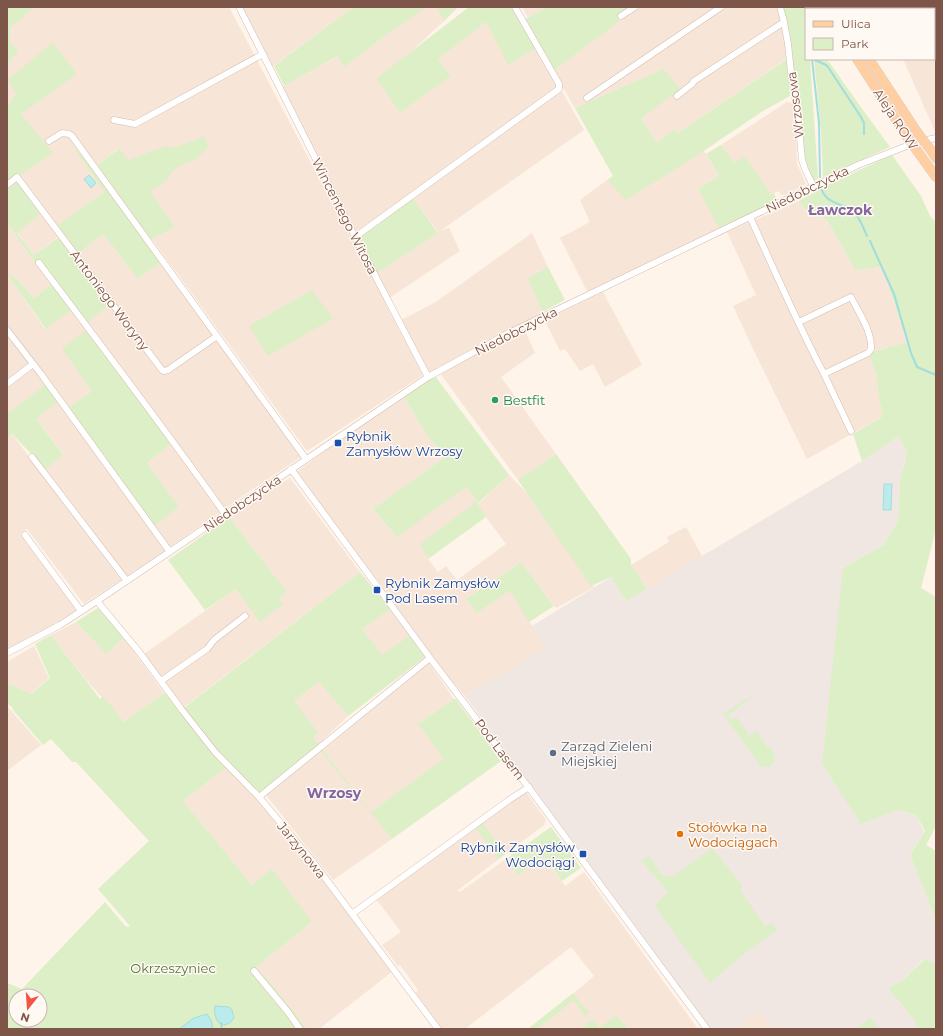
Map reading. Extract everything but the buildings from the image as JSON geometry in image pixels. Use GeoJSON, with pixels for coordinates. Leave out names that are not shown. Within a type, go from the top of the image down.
{"type":"FeatureCollection","features":[{"type":"Feature","properties":{"kind":"main road","name":"Aleja ROW"},"geometry":{"type":"LineString","coordinates":[[858,60],[906,135],[936,177]]}},
{"type":"Feature","properties":{"kind":"main road","name":"Aleja ROW"},"geometry":{"type":"LineString","coordinates":[[870,60],[936,158]]}},
{"type":"Feature","properties":{"kind":"street","name":"Wincentego Witosa"},"geometry":{"type":"LineString","coordinates":[[239,7],[355,237],[428,377]]}},
{"type":"Feature","properties":{"kind":"street"},"geometry":{"type":"LineString","coordinates":[[355,237],[559,89],[559,84],[515,7]]}},
{"type":"Feature","properties":{"kind":"street"},"geometry":{"type":"LineString","coordinates":[[621,16],[635,7]]}},
{"type":"Feature","properties":{"kind":"street"},"geometry":{"type":"LineString","coordinates":[[587,98],[721,7]]}},
{"type":"Feature","properties":{"kind":"street","name":"Wrzosowa"},"geometry":{"type":"LineString","coordinates":[[780,7],[788,44],[798,117],[800,153],[803,165],[813,186]]}},
{"type":"Feature","properties":{"kind":"street"},"geometry":{"type":"LineString","coordinates":[[677,96],[694,81],[784,22]]}},
{"type":"Feature","properties":{"kind":"street"},"geometry":{"type":"LineString","coordinates":[[114,120],[136,124],[263,54]]}},
{"type":"Feature","properties":{"kind":"street"},"geometry":{"type":"LineString","coordinates":[[49,141],[62,132],[72,136],[306,459]]}},
{"type":"Feature","properties":{"kind":"street","name":"Niedobczycka"},"geometry":{"type":"LineString","coordinates":[[7,653],[60,625],[97,601],[428,377],[510,333],[813,186],[865,162],[917,142],[936,138]]}},
{"type":"Feature","properties":{"kind":"street","name":"Antoniego Woryny"},"geometry":{"type":"LineString","coordinates":[[7,185],[17,177],[162,370],[168,370],[217,336]]}},
{"type":"Feature","properties":{"kind":"street"},"geometry":{"type":"LineString","coordinates":[[750,217],[851,431]]}},
{"type":"Feature","properties":{"kind":"street"},"geometry":{"type":"LineString","coordinates":[[39,263],[187,460],[225,514]]}},
{"type":"Feature","properties":{"kind":"street"},"geometry":{"type":"LineString","coordinates":[[799,322],[851,297],[865,325],[871,342],[870,351],[824,374]]}},
{"type":"Feature","properties":{"kind":"street"},"geometry":{"type":"LineString","coordinates":[[7,330],[170,552]]}},
{"type":"Feature","properties":{"kind":"street"},"geometry":{"type":"LineString","coordinates":[[7,384],[33,364]]}},
{"type":"Feature","properties":{"kind":"street"},"geometry":{"type":"LineString","coordinates":[[32,457],[127,581]]}},
{"type":"Feature","properties":{"kind":"street","name":"Pod Lasem"},"geometry":{"type":"LineString","coordinates":[[291,469],[430,658],[529,787],[707,1029]]}},
{"type":"Feature","properties":{"kind":"street"},"geometry":{"type":"LineString","coordinates":[[25,535],[81,611]]}},
{"type":"Feature","properties":{"kind":"street","name":"Jarzynowa"},"geometry":{"type":"LineString","coordinates":[[97,601],[215,752],[259,797],[314,863],[435,1028]]}},
{"type":"Feature","properties":{"kind":"street"},"geometry":{"type":"LineString","coordinates":[[161,681],[207,649],[214,640],[245,616]]}},
{"type":"Feature","properties":{"kind":"street"},"geometry":{"type":"LineString","coordinates":[[259,797],[430,658]]}},
{"type":"Feature","properties":{"kind":"street"},"geometry":{"type":"LineString","coordinates":[[352,914],[529,787]]}},
{"type":"Feature","properties":{"kind":"street"},"geometry":{"type":"LineString","coordinates":[[254,971],[300,1029]]}},
{"type":"Feature","properties":{"kind":"shaded area"},"geometry":{"type":"Polygon","coordinates":[[[7,7],[229,7],[371,277],[438,232],[412,197],[358,239],[280,88],[339,56],[345,66],[386,35],[427,7],[436,7],[444,21],[404,58],[378,78],[400,113],[451,76],[438,59],[486,22],[537,47],[584,130],[440,231],[449,228],[460,251],[391,297],[385,303],[423,375],[307,451],[152,239],[175,227],[118,148],[94,168],[72,144],[104,192],[58,226],[63,233],[34,255],[17,232],[40,213],[14,179],[52,153],[21,114],[16,93],[7,107],[7,7]]]}},
{"type":"Feature","properties":{"kind":"shaded area"},"geometry":{"type":"Polygon","coordinates":[[[238,7],[353,7],[269,69],[238,7]]]}},
{"type":"Feature","properties":{"kind":"shaded area"},"geometry":{"type":"Polygon","coordinates":[[[522,7],[546,7],[528,18],[522,7]]]}},
{"type":"Feature","properties":{"kind":"shaded area"},"geometry":{"type":"Polygon","coordinates":[[[638,7],[778,7],[789,57],[678,133],[675,129],[657,143],[641,118],[663,69],[575,108],[553,71],[638,7]]]}},
{"type":"Feature","properties":{"kind":"shaded area"},"geometry":{"type":"Polygon","coordinates":[[[935,16],[936,134],[903,60],[935,60],[935,16]]]}},
{"type":"Feature","properties":{"kind":"shaded area"},"geometry":{"type":"Polygon","coordinates":[[[787,102],[792,103],[795,116],[797,164],[806,184],[787,194],[781,195],[779,191],[771,194],[744,157],[735,163],[721,145],[787,102]]]}},
{"type":"Feature","properties":{"kind":"shaded area"},"geometry":{"type":"Polygon","coordinates":[[[704,151],[719,176],[698,189],[721,231],[588,293],[560,238],[590,222],[580,200],[607,180],[626,199],[704,151]]]}},
{"type":"Feature","properties":{"kind":"shaded area"},"geometry":{"type":"Polygon","coordinates":[[[799,201],[808,213],[827,220],[855,270],[882,267],[907,342],[868,353],[876,374],[882,417],[807,459],[733,306],[756,295],[727,232],[799,201]]]}},
{"type":"Feature","properties":{"kind":"shaded area"},"geometry":{"type":"Polygon","coordinates":[[[7,223],[51,285],[34,298],[16,278],[7,273],[7,223]]]}},
{"type":"Feature","properties":{"kind":"shaded area"},"geometry":{"type":"Polygon","coordinates":[[[532,233],[548,267],[528,278],[545,320],[603,292],[642,365],[605,387],[593,364],[580,371],[565,349],[560,351],[545,321],[525,331],[535,353],[501,377],[556,454],[518,480],[437,369],[427,375],[401,320],[436,302],[532,233]]]}},
{"type":"Feature","properties":{"kind":"shaded area"},"geometry":{"type":"Polygon","coordinates":[[[103,234],[138,279],[160,263],[301,457],[170,547],[154,526],[179,507],[147,463],[172,443],[87,324],[78,254],[103,234]]]}},
{"type":"Feature","properties":{"kind":"shaded area"},"geometry":{"type":"Polygon","coordinates":[[[7,274],[45,329],[72,309],[87,330],[92,391],[68,408],[7,328],[7,274]]]}},
{"type":"Feature","properties":{"kind":"shaded area"},"geometry":{"type":"Polygon","coordinates":[[[7,334],[46,384],[7,414],[7,334]]]}},
{"type":"Feature","properties":{"kind":"shaded area"},"geometry":{"type":"Polygon","coordinates":[[[403,396],[428,436],[445,457],[373,509],[396,536],[466,487],[477,501],[428,559],[438,572],[446,566],[457,580],[506,544],[477,505],[509,475],[526,492],[594,587],[556,608],[521,562],[466,599],[477,613],[510,591],[546,648],[465,696],[410,635],[382,656],[362,629],[396,604],[296,472],[403,396]]]}},
{"type":"Feature","properties":{"kind":"shaded area"},"geometry":{"type":"Polygon","coordinates":[[[58,402],[167,550],[127,576],[46,469],[63,453],[36,419],[58,402]]]}},
{"type":"Feature","properties":{"kind":"shaded area"},"geometry":{"type":"Polygon","coordinates":[[[12,434],[121,580],[84,604],[27,529],[20,534],[76,610],[47,629],[7,650],[7,438],[12,434]]]}},
{"type":"Feature","properties":{"kind":"shaded area"},"geometry":{"type":"Polygon","coordinates":[[[899,436],[907,451],[900,481],[898,520],[884,545],[843,568],[861,824],[898,810],[916,815],[924,832],[910,855],[936,921],[936,964],[924,959],[903,980],[888,988],[916,1022],[915,1029],[879,1029],[870,1017],[856,1029],[775,1029],[759,1011],[737,1029],[707,1029],[651,947],[465,696],[545,648],[532,626],[611,577],[626,601],[862,461],[899,436]]]}},
{"type":"Feature","properties":{"kind":"shaded area"},"geometry":{"type":"Polygon","coordinates":[[[290,478],[360,572],[184,707],[144,654],[236,589],[283,603],[278,599],[287,592],[229,517],[290,478]]]}},
{"type":"Feature","properties":{"kind":"shaded area"},"geometry":{"type":"Polygon","coordinates":[[[686,527],[702,556],[647,589],[631,565],[669,542],[667,537],[686,527]]]}},
{"type":"Feature","properties":{"kind":"shaded area"},"geometry":{"type":"Polygon","coordinates":[[[76,622],[106,654],[124,638],[164,693],[124,722],[86,680],[51,635],[76,622]]]}},
{"type":"Feature","properties":{"kind":"shaded area"},"geometry":{"type":"Polygon","coordinates":[[[34,646],[49,678],[29,695],[7,685],[7,662],[34,646]]]}},
{"type":"Feature","properties":{"kind":"shaded area"},"geometry":{"type":"Polygon","coordinates":[[[429,663],[454,699],[418,724],[445,759],[371,812],[392,839],[333,880],[266,795],[320,750],[355,792],[323,750],[429,663]]]}},
{"type":"Feature","properties":{"kind":"shaded area"},"geometry":{"type":"Polygon","coordinates":[[[319,682],[348,716],[318,745],[312,737],[316,734],[294,701],[319,682]]]}},
{"type":"Feature","properties":{"kind":"shaded area"},"geometry":{"type":"Polygon","coordinates":[[[7,706],[41,745],[7,771],[7,706]]]}},
{"type":"Feature","properties":{"kind":"shaded area"},"geometry":{"type":"Polygon","coordinates":[[[225,768],[244,785],[313,867],[393,971],[319,1029],[306,1029],[298,1016],[256,967],[312,922],[252,885],[183,801],[225,768]]]}},
{"type":"Feature","properties":{"kind":"shaded area"},"geometry":{"type":"Polygon","coordinates":[[[526,792],[546,820],[544,825],[458,890],[460,892],[506,859],[518,875],[544,856],[565,886],[584,872],[698,1029],[629,1029],[616,1015],[600,1029],[593,1019],[580,1029],[528,1029],[594,976],[571,947],[465,1029],[442,1029],[416,993],[418,990],[400,965],[398,966],[382,945],[401,932],[376,899],[483,823],[514,799],[515,800],[526,792]]]}},
{"type":"Feature","properties":{"kind":"shaded area"},"geometry":{"type":"Polygon","coordinates":[[[759,1011],[775,1029],[737,1029],[759,1011]]]}},
{"type":"Feature","properties":{"kind":"green space"},"geometry":{"type":"Polygon","coordinates":[[[7,7],[35,7],[10,27],[10,42],[18,50],[7,65],[7,7]]]}},
{"type":"Feature","properties":{"kind":"green space"},"geometry":{"type":"Polygon","coordinates":[[[353,7],[427,7],[386,35],[344,67],[338,56],[284,86],[274,66],[353,7]]]}},
{"type":"Feature","properties":{"kind":"green space"},"geometry":{"type":"Polygon","coordinates":[[[436,7],[458,7],[444,21],[436,7]]]}},
{"type":"Feature","properties":{"kind":"green space"},"geometry":{"type":"Polygon","coordinates":[[[469,7],[514,7],[526,19],[546,7],[630,7],[617,16],[620,21],[553,71],[526,20],[524,21],[537,47],[508,65],[486,22],[438,59],[451,76],[400,113],[377,78],[469,7]]]}},
{"type":"Feature","properties":{"kind":"green space"},"geometry":{"type":"Polygon","coordinates":[[[782,7],[805,7],[805,60],[810,60],[818,179],[813,181],[804,162],[797,90],[789,38],[782,7]]]}},
{"type":"Feature","properties":{"kind":"green space"},"geometry":{"type":"Polygon","coordinates":[[[936,7],[936,15],[935,8],[894,8],[936,7]]]}},
{"type":"Feature","properties":{"kind":"green space"},"geometry":{"type":"Polygon","coordinates":[[[53,43],[77,74],[21,114],[53,153],[7,184],[7,107],[16,93],[7,80],[53,43]]]}},
{"type":"Feature","properties":{"kind":"green space"},"geometry":{"type":"Polygon","coordinates":[[[787,59],[790,96],[763,111],[696,156],[626,200],[607,180],[613,176],[575,108],[663,69],[681,89],[641,118],[657,143],[675,129],[678,133],[787,59]]]}},
{"type":"Feature","properties":{"kind":"green space"},"geometry":{"type":"Polygon","coordinates":[[[814,60],[825,60],[829,62],[890,147],[823,177],[821,131],[814,60]]]}},
{"type":"Feature","properties":{"kind":"green space"},"geometry":{"type":"Polygon","coordinates":[[[204,136],[208,147],[191,162],[183,164],[175,169],[164,183],[150,191],[175,227],[152,239],[147,244],[160,263],[138,279],[103,234],[78,254],[57,226],[104,192],[69,141],[94,168],[119,148],[128,160],[166,146],[172,148],[204,136]]]}},
{"type":"Feature","properties":{"kind":"green space"},"geometry":{"type":"Polygon","coordinates":[[[721,145],[735,163],[744,156],[771,194],[774,193],[777,201],[719,228],[698,189],[719,176],[706,154],[721,145]]]}},
{"type":"Feature","properties":{"kind":"green space"},"geometry":{"type":"Polygon","coordinates":[[[892,155],[921,196],[930,216],[936,222],[936,529],[921,588],[936,597],[936,826],[926,845],[936,851],[936,921],[910,855],[925,831],[916,815],[898,810],[861,824],[822,764],[843,568],[884,545],[898,520],[900,481],[907,452],[899,436],[862,461],[853,434],[882,417],[876,374],[869,356],[872,352],[907,342],[882,267],[855,270],[827,220],[808,213],[799,201],[831,183],[892,155]]]}},
{"type":"Feature","properties":{"kind":"green space"},"geometry":{"type":"Polygon","coordinates":[[[17,182],[41,213],[17,233],[34,255],[59,237],[109,304],[87,324],[172,443],[147,463],[179,507],[154,526],[68,408],[92,391],[62,349],[87,330],[72,309],[46,329],[7,274],[16,278],[34,298],[51,285],[7,223],[7,190],[17,182]]]}},
{"type":"Feature","properties":{"kind":"green space"},"geometry":{"type":"Polygon","coordinates":[[[412,197],[438,233],[371,277],[354,245],[358,239],[412,197]]]}},
{"type":"Feature","properties":{"kind":"green space"},"geometry":{"type":"Polygon","coordinates":[[[548,267],[565,300],[542,312],[528,278],[548,267]]]}},
{"type":"Feature","properties":{"kind":"green space"},"geometry":{"type":"Polygon","coordinates":[[[312,290],[333,318],[268,356],[249,326],[312,290]]]}},
{"type":"Feature","properties":{"kind":"green space"},"geometry":{"type":"Polygon","coordinates":[[[435,376],[509,475],[477,504],[490,522],[486,517],[428,559],[420,544],[477,501],[466,487],[397,537],[373,509],[445,457],[428,436],[403,396],[435,376]]]}},
{"type":"Feature","properties":{"kind":"green space"},"geometry":{"type":"Polygon","coordinates":[[[46,384],[58,402],[36,419],[63,454],[46,469],[12,434],[7,438],[7,414],[46,384]]]}},
{"type":"Feature","properties":{"kind":"green space"},"geometry":{"type":"Polygon","coordinates":[[[556,454],[631,559],[631,565],[647,589],[626,601],[611,577],[591,586],[518,480],[556,454]]]}},
{"type":"Feature","properties":{"kind":"green space"},"geometry":{"type":"Polygon","coordinates":[[[229,517],[287,592],[279,598],[283,604],[260,622],[236,589],[205,610],[168,560],[229,517]]]}},
{"type":"Feature","properties":{"kind":"green space"},"geometry":{"type":"Polygon","coordinates":[[[521,562],[554,606],[529,622],[510,591],[477,613],[466,599],[521,562]]]}},
{"type":"Feature","properties":{"kind":"green space","name":"Okrzeszyniec"},"geometry":{"type":"Polygon","coordinates":[[[360,572],[390,609],[362,629],[382,655],[410,635],[425,657],[348,716],[319,682],[294,701],[318,733],[313,737],[371,812],[444,759],[418,724],[454,699],[456,699],[501,761],[392,839],[320,750],[259,802],[225,768],[183,801],[252,885],[272,869],[312,922],[256,967],[298,1016],[306,1029],[7,1029],[7,983],[20,988],[8,988],[8,1028],[48,1028],[48,988],[23,988],[105,902],[126,927],[130,926],[98,889],[149,841],[76,762],[72,762],[51,739],[43,745],[12,709],[13,708],[7,703],[7,683],[31,694],[50,678],[35,644],[51,635],[100,699],[103,696],[124,722],[164,693],[185,707],[360,572]]]}},
{"type":"Feature","properties":{"kind":"green space"},"geometry":{"type":"Polygon","coordinates":[[[98,608],[124,638],[106,654],[76,622],[98,608]]]}},
{"type":"Feature","properties":{"kind":"green space"},"geometry":{"type":"Polygon","coordinates":[[[751,696],[752,697],[727,716],[731,720],[736,717],[750,736],[757,731],[768,748],[771,747],[775,757],[774,762],[770,767],[763,767],[760,765],[723,714],[751,696]]]}},
{"type":"Feature","properties":{"kind":"green space"},"geometry":{"type":"Polygon","coordinates":[[[483,823],[505,854],[498,859],[476,828],[483,823]]]}},
{"type":"Feature","properties":{"kind":"green space"},"geometry":{"type":"Polygon","coordinates":[[[551,827],[581,868],[562,881],[544,856],[518,875],[506,859],[551,827]]]}},
{"type":"Feature","properties":{"kind":"green space"},"geometry":{"type":"Polygon","coordinates":[[[712,848],[742,885],[740,890],[765,926],[772,923],[777,930],[746,952],[710,983],[655,906],[668,892],[641,860],[649,856],[662,875],[672,877],[712,848]]]}},
{"type":"Feature","properties":{"kind":"green space"},"geometry":{"type":"Polygon","coordinates":[[[925,959],[936,964],[936,1029],[915,1029],[916,1022],[888,988],[903,980],[925,959]]]}},
{"type":"Feature","properties":{"kind":"green space"},"geometry":{"type":"Polygon","coordinates":[[[573,993],[589,1013],[585,1017],[574,1000],[539,1028],[540,1029],[528,1029],[573,993]]]}},
{"type":"Feature","properties":{"kind":"green space"},"geometry":{"type":"Polygon","coordinates":[[[616,1015],[629,1029],[580,1029],[593,1019],[600,1028],[616,1015]]]}},
{"type":"Feature","properties":{"kind":"green space"},"geometry":{"type":"Polygon","coordinates":[[[870,1017],[879,1029],[856,1029],[870,1017]]]}},
{"type":"Feature","properties":{"kind":"water"},"geometry":{"type":"Polygon","coordinates":[[[89,175],[96,183],[91,188],[84,179],[89,175]]]}},
{"type":"Feature","properties":{"kind":"water"},"geometry":{"type":"Polygon","coordinates":[[[884,484],[892,484],[891,510],[883,510],[884,484]]]}},
{"type":"Feature","properties":{"kind":"water"},"geometry":{"type":"Polygon","coordinates":[[[215,1006],[229,1007],[232,1010],[234,1018],[230,1023],[224,1025],[219,1023],[215,1015],[215,1006]]]}},
{"type":"Feature","properties":{"kind":"water"},"geometry":{"type":"Polygon","coordinates":[[[207,1014],[211,1020],[213,1029],[179,1029],[194,1018],[207,1014]]]}},
{"type":"Feature","properties":{"kind":"waterway"},"geometry":{"type":"LineString","coordinates":[[812,60],[819,123],[820,177]]}},
{"type":"Feature","properties":{"kind":"waterway"},"geometry":{"type":"LineString","coordinates":[[815,60],[828,67],[861,117],[864,123],[864,134]]}},
{"type":"Feature","properties":{"kind":"waterway"},"geometry":{"type":"LineString","coordinates":[[821,187],[826,197],[855,213],[867,236]]}},
{"type":"Feature","properties":{"kind":"waterway"},"geometry":{"type":"LineString","coordinates":[[870,241],[894,294],[911,353],[917,367],[936,375]]}},
{"type":"Feature","properties":{"kind":"waterway"},"geometry":{"type":"LineString","coordinates":[[221,1023],[222,1029]]}},
{"type":"Feature","properties":{"kind":"place","name":"Bestfit"},"geometry":{"type":"Point","coordinates":[495,400]}},
{"type":"Feature","properties":{"kind":"place","name":"Rybnik Zamysłów Wrzosy"},"geometry":{"type":"Point","coordinates":[338,443]}},
{"type":"Feature","properties":{"kind":"place","name":"Rybnik Zamysłów Pod Lasem"},"geometry":{"type":"Point","coordinates":[377,590]}},
{"type":"Feature","properties":{"kind":"place","name":"Zarząd Zieleni Miejskiej"},"geometry":{"type":"Point","coordinates":[553,753]}},
{"type":"Feature","properties":{"kind":"place","name":"Stołówka na Wodociągach"},"geometry":{"type":"Point","coordinates":[680,834]}},
{"type":"Feature","properties":{"kind":"place","name":"Rybnik Zamysłów Wodociągi"},"geometry":{"type":"Point","coordinates":[583,854]}},
{"type":"Feature","properties":{"kind":"district","name":"Ławczok"},"geometry":{"type":"Point","coordinates":[840,210]}},
{"type":"Feature","properties":{"kind":"district","name":"Wrzosy"},"geometry":{"type":"Point","coordinates":[334,793]}}]}
